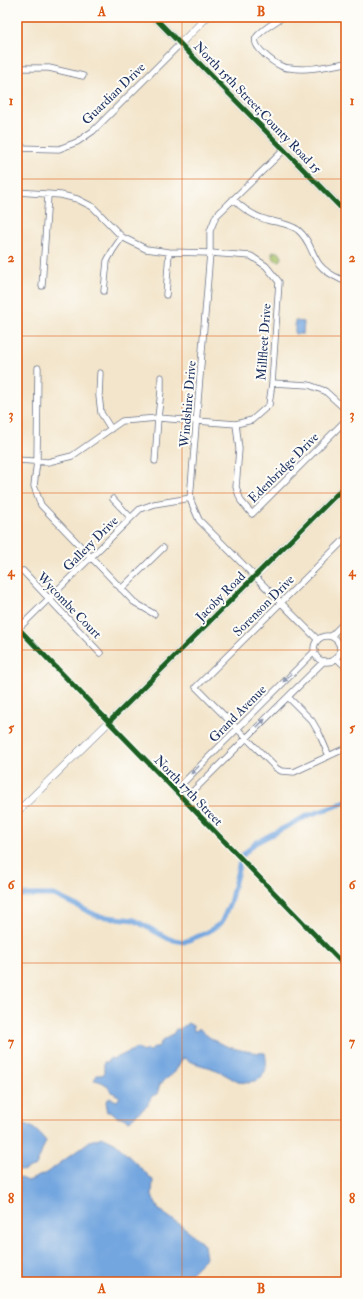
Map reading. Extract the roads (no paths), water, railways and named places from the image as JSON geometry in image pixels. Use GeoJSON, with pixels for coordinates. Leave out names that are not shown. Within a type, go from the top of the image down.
{"type":"FeatureCollection","features":[{"type":"Feature","properties":{"kind":"street","name":"North 15th Street;County Road 15"},"geometry":{"type":"LineString","coordinates":[[154,17],[346,213]]}},
{"type":"Feature","properties":{"kind":"street","name":"Guardian Drive"},"geometry":{"type":"LineString","coordinates":[[17,148],[59,149],[77,142],[93,131],[207,17]]}},
{"type":"Feature","properties":{"kind":"street"},"geometry":{"type":"LineString","coordinates":[[283,17],[256,38],[256,44],[267,57],[282,67],[300,69],[346,63]]}},
{"type":"Feature","properties":{"kind":"street"},"geometry":{"type":"LineString","coordinates":[[17,68],[49,68],[83,76]]}},
{"type":"Feature","properties":{"kind":"street","name":"Windshire Drive"},"geometry":{"type":"LineString","coordinates":[[284,150],[216,216],[210,231],[210,252],[191,498],[199,520],[318,640]]}},
{"type":"Feature","properties":{"kind":"street","name":"Millfleet Drive"},"geometry":{"type":"LineString","coordinates":[[17,192],[61,195],[77,199],[93,207],[122,237],[146,249],[169,252],[210,252],[251,256],[266,266],[278,282],[272,383],[269,405],[252,420],[236,424],[158,418],[122,421],[72,456],[48,462],[17,460]]}},
{"type":"Feature","properties":{"kind":"street"},"geometry":{"type":"LineString","coordinates":[[42,286],[48,195]]}},
{"type":"Feature","properties":{"kind":"street"},"geometry":{"type":"LineString","coordinates":[[233,199],[245,210],[256,216],[291,225],[308,240],[319,265],[328,273],[342,280],[346,279]]}},
{"type":"Feature","properties":{"kind":"street"},"geometry":{"type":"LineString","coordinates":[[104,291],[107,261],[122,237]]}},
{"type":"Feature","properties":{"kind":"street"},"geometry":{"type":"LineString","coordinates":[[166,295],[169,252]]}},
{"type":"Feature","properties":{"kind":"street"},"geometry":{"type":"LineString","coordinates":[[38,368],[37,461],[34,486],[41,505],[90,558],[134,602],[154,614]]}},
{"type":"Feature","properties":{"kind":"street"},"geometry":{"type":"LineString","coordinates":[[100,374],[99,396],[101,413],[111,429]]}},
{"type":"Feature","properties":{"kind":"street"},"geometry":{"type":"LineString","coordinates":[[155,461],[162,377]]}},
{"type":"Feature","properties":{"kind":"street"},"geometry":{"type":"LineString","coordinates":[[272,383],[309,385],[325,391],[346,410]]}},
{"type":"Feature","properties":{"kind":"street","name":"Edenbridge Drive"},"geometry":{"type":"LineString","coordinates":[[236,424],[239,448],[236,487],[241,501],[252,514],[346,420]]}},
{"type":"Feature","properties":{"kind":"street","name":"Jacoby Road"},"geometry":{"type":"LineString","coordinates":[[17,812],[346,485]]}},
{"type":"Feature","properties":{"kind":"street","name":"Gallery Drive"},"geometry":{"type":"LineString","coordinates":[[18,628],[140,509],[154,504],[191,498]]}},
{"type":"Feature","properties":{"kind":"street"},"geometry":{"type":"LineString","coordinates":[[113,499],[131,518]]}},
{"type":"Feature","properties":{"kind":"street","name":"Sorenson Drive"},"geometry":{"type":"LineString","coordinates":[[237,729],[196,687],[346,538]]}},
{"type":"Feature","properties":{"kind":"street"},"geometry":{"type":"LineString","coordinates":[[121,589],[162,548]]}},
{"type":"Feature","properties":{"kind":"street","name":"Wycombe Court"},"geometry":{"type":"LineString","coordinates":[[23,572],[100,653]]}},
{"type":"Feature","properties":{"kind":"street"},"geometry":{"type":"LineString","coordinates":[[331,636],[338,641],[340,646],[339,653],[336,658],[331,661],[324,661],[319,658],[315,651],[315,646],[318,640],[323,637],[331,636],[346,621]]}},
{"type":"Feature","properties":{"kind":"street","name":"North 17th Street"},"geometry":{"type":"LineString","coordinates":[[18,628],[346,968]]}},
{"type":"Feature","properties":{"kind":"street"},"geometry":{"type":"LineString","coordinates":[[340,646],[346,640]]}},
{"type":"Feature","properties":{"kind":"street","name":"Grand Avenue"},"geometry":{"type":"LineString","coordinates":[[175,791],[315,651]]}},
{"type":"Feature","properties":{"kind":"street"},"geometry":{"type":"LineString","coordinates":[[336,658],[346,667]]}},
{"type":"Feature","properties":{"kind":"street","name":"Grand Avenue"},"geometry":{"type":"LineString","coordinates":[[184,800],[324,661]]}},
{"type":"Feature","properties":{"kind":"street"},"geometry":{"type":"LineString","coordinates":[[288,697],[312,721],[319,733],[328,756]]}},
{"type":"Feature","properties":{"kind":"street"},"geometry":{"type":"LineString","coordinates":[[237,729],[276,768],[282,771],[294,772],[346,748]]}},
{"type":"Feature","properties":{"kind":"water"},"geometry":{"type":"Polygon","coordinates":[[[295,321],[304,322],[303,334],[295,334],[295,321]]]}},
{"type":"Feature","properties":{"kind":"water"},"geometry":{"type":"Polygon","coordinates":[[[188,1023],[193,1026],[194,1031],[198,1030],[199,1028],[205,1034],[221,1044],[247,1051],[265,1053],[266,1064],[264,1074],[257,1081],[249,1083],[238,1082],[217,1070],[191,1062],[184,1058],[175,1072],[160,1084],[157,1094],[152,1096],[148,1105],[130,1121],[121,1117],[118,1118],[112,1112],[107,1112],[106,1101],[111,1097],[117,1101],[120,1097],[104,1084],[94,1080],[97,1075],[102,1075],[104,1073],[104,1062],[108,1062],[110,1058],[114,1059],[137,1048],[143,1052],[146,1050],[150,1051],[154,1047],[158,1047],[162,1041],[173,1034],[176,1029],[180,1029],[188,1023]]]}},
{"type":"Feature","properties":{"kind":"water"},"geometry":{"type":"Polygon","coordinates":[[[17,1121],[33,1128],[46,1141],[36,1166],[22,1171],[17,1169],[17,1121]]]}},
{"type":"Feature","properties":{"kind":"water"},"geometry":{"type":"Polygon","coordinates":[[[102,1137],[116,1144],[153,1180],[152,1196],[159,1210],[189,1231],[204,1245],[206,1258],[182,1282],[17,1282],[17,1176],[28,1181],[46,1173],[90,1141],[102,1137]]]}},
{"type":"Feature","properties":{"kind":"waterway"},"geometry":{"type":"LineString","coordinates":[[17,897],[23,895],[54,895],[98,916],[134,920],[169,939],[184,942],[206,933],[221,923],[230,903],[241,857],[255,843],[309,815],[339,805],[346,801]]}}]}
